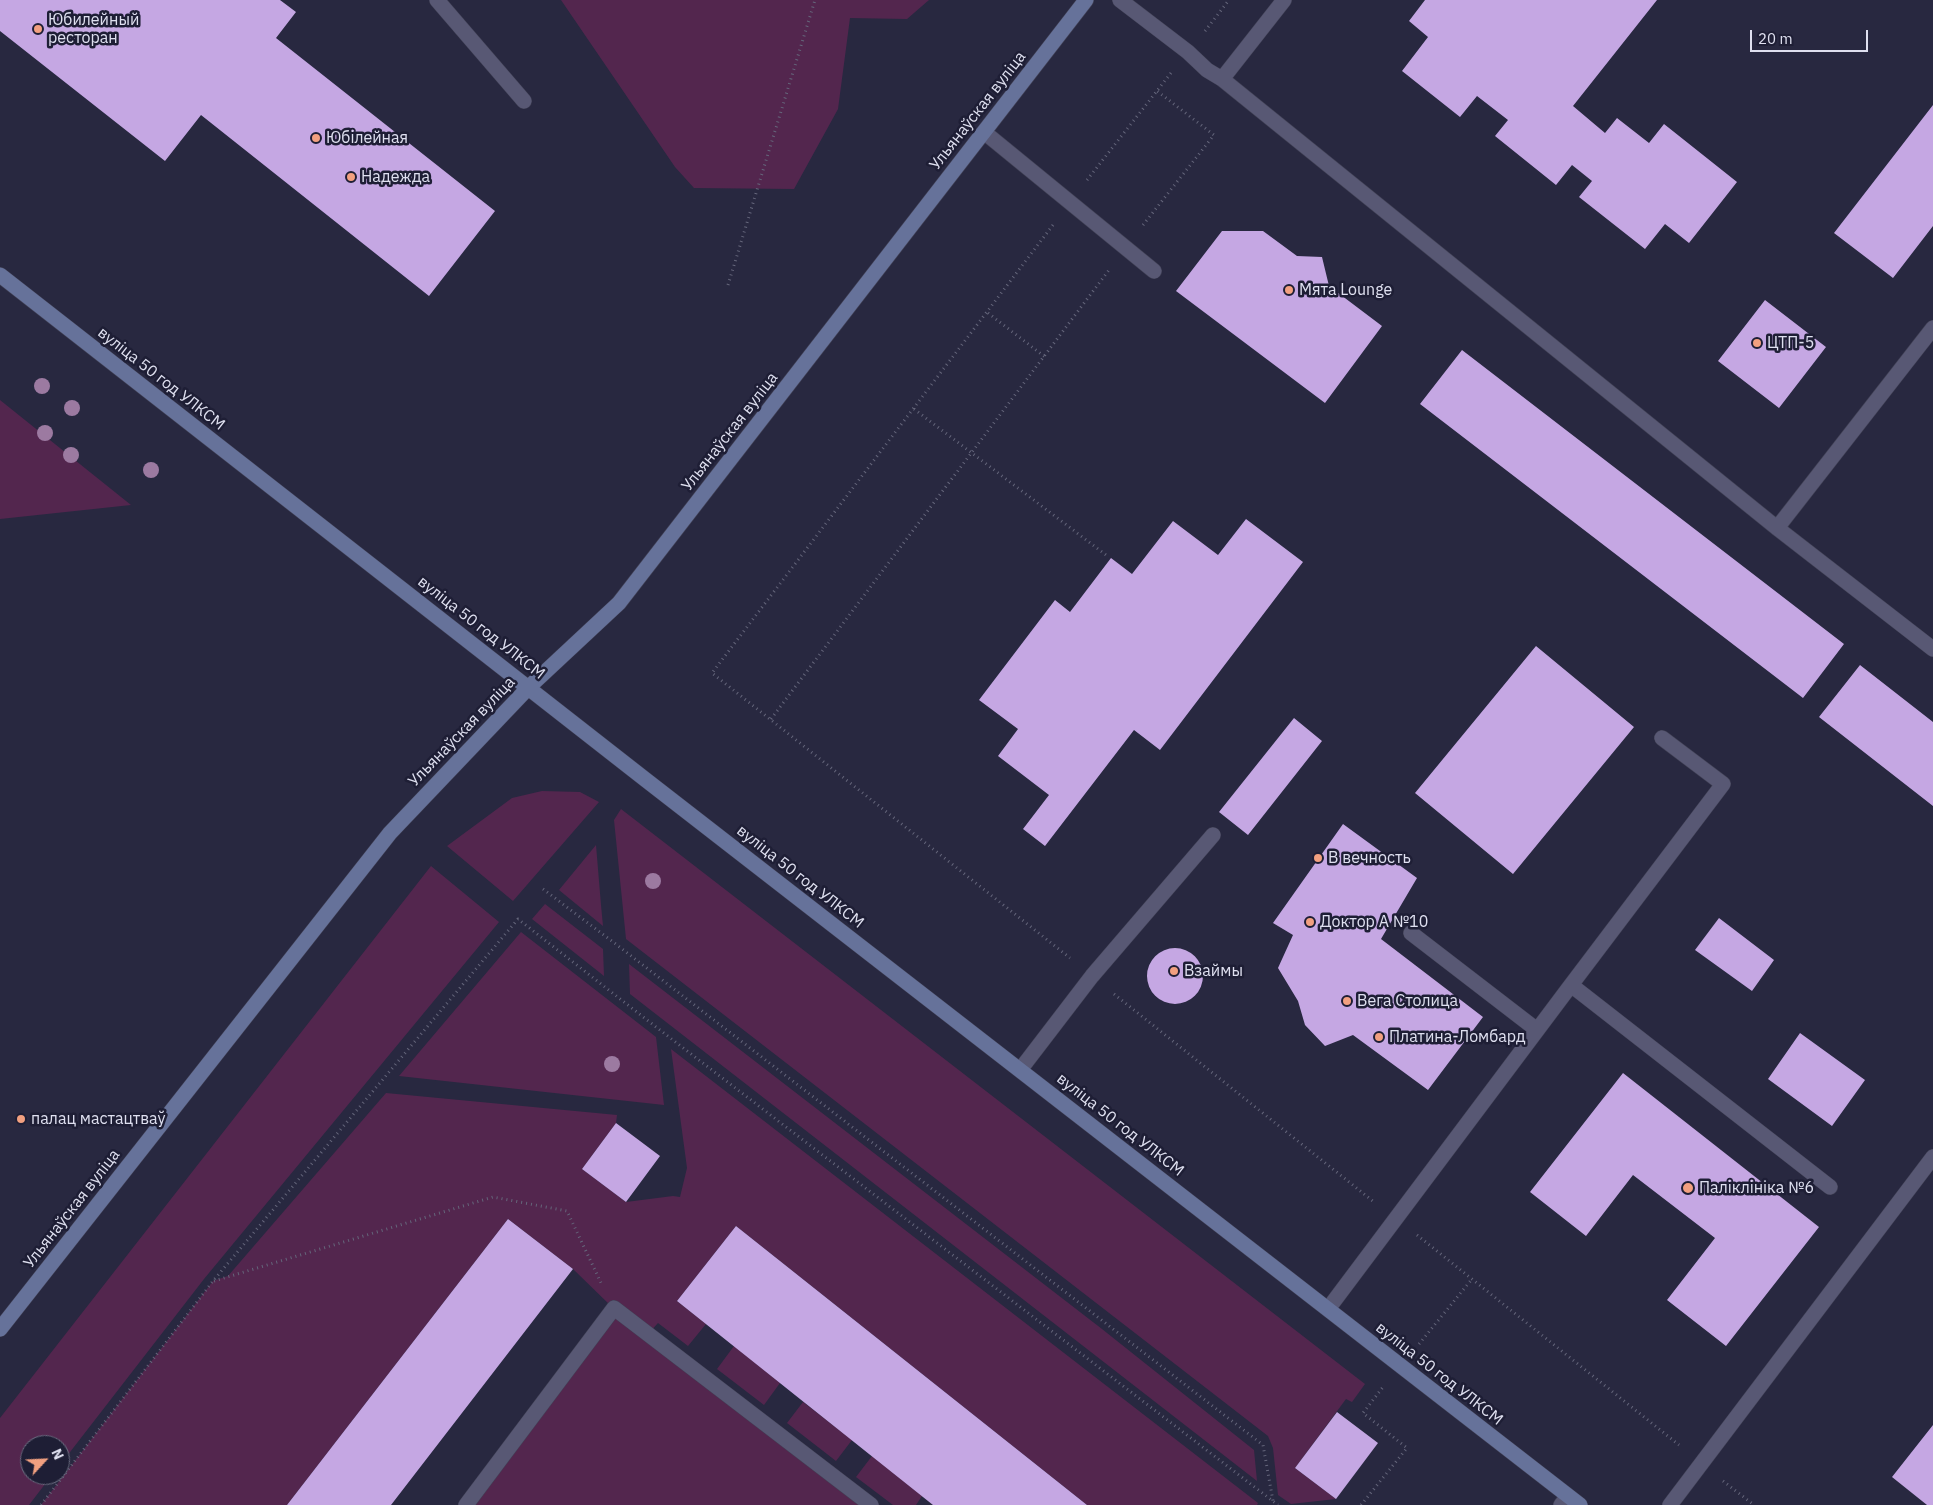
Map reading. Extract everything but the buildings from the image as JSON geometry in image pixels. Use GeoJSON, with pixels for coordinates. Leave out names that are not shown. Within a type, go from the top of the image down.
{"type":"FeatureCollection","features":[{"type":"Feature","properties":{"kind":"main road","name":"Ульянаўская вуліца"},"geometry":{"type":"LineString","coordinates":[[0,1329],[390,833],[529,687],[619,603],[1086,0]]}},
{"type":"Feature","properties":{"kind":"main road","name":"вуліца 50 год УЛКСМ"},"geometry":{"type":"LineString","coordinates":[[0,275],[1328,1309],[1570,1502]]}},
{"type":"Feature","properties":{"kind":"lane"},"geometry":{"type":"LineString","coordinates":[[436,0],[524,100]]}},
{"type":"Feature","properties":{"kind":"lane"},"geometry":{"type":"LineString","coordinates":[[1120,0],[1188,52],[1207,70],[1222,79],[1777,528],[1933,649]]}},
{"type":"Feature","properties":{"kind":"lane"},"geometry":{"type":"LineString","coordinates":[[1222,79],[1284,0]]}},
{"type":"Feature","properties":{"kind":"lane"},"geometry":{"type":"LineString","coordinates":[[984,132],[1154,271]]}},
{"type":"Feature","properties":{"kind":"lane"},"geometry":{"type":"LineString","coordinates":[[1777,528],[1933,328]]}},
{"type":"Feature","properties":{"kind":"lane"},"geometry":{"type":"LineString","coordinates":[[1328,1309],[1723,784],[1662,738]]}},
{"type":"Feature","properties":{"kind":"lane"},"geometry":{"type":"LineString","coordinates":[[1020,1070],[1092,976],[1213,835]]}},
{"type":"Feature","properties":{"kind":"lane"},"geometry":{"type":"LineString","coordinates":[[1411,933],[1537,1030]]}},
{"type":"Feature","properties":{"kind":"lane"},"geometry":{"type":"LineString","coordinates":[[1571,985],[1830,1187]]}},
{"type":"Feature","properties":{"kind":"lane"},"geometry":{"type":"LineString","coordinates":[[1670,1505],[1933,1157]]}},
{"type":"Feature","properties":{"kind":"lane"},"geometry":{"type":"LineString","coordinates":[[466,1505],[614,1308],[870,1505]]}},
{"type":"Feature","properties":{"kind":"path"},"geometry":{"type":"LineString","coordinates":[[728,286],[815,0]]}},
{"type":"Feature","properties":{"kind":"path"},"geometry":{"type":"LineString","coordinates":[[1229,0],[1070,203],[988,313],[712,672],[1754,1505]]}},
{"type":"Feature","properties":{"kind":"path"},"geometry":{"type":"LineString","coordinates":[[771,719],[1045,357],[1125,248],[1214,135],[1157,91]]}},
{"type":"Feature","properties":{"kind":"path"},"geometry":{"type":"LineString","coordinates":[[988,313],[1045,357]]}},
{"type":"Feature","properties":{"kind":"path"},"geometry":{"type":"LineString","coordinates":[[914,409],[1106,555]]}},
{"type":"Feature","properties":{"kind":"path"},"geometry":{"type":"LineString","coordinates":[[543,889],[1263,1445],[1273,1501]]}},
{"type":"Feature","properties":{"kind":"path"},"geometry":{"type":"LineString","coordinates":[[40,1505],[213,1281],[518,919],[1278,1505]]}},
{"type":"Feature","properties":{"kind":"path"},"geometry":{"type":"LineString","coordinates":[[213,1281],[493,1197],[567,1210],[614,1308]]}},
{"type":"Feature","properties":{"kind":"shaded area"},"geometry":{"type":"Polygon","coordinates":[[[561,0],[929,0],[907,19],[850,18],[838,109],[794,189],[694,188],[675,167],[561,0]]]}},
{"type":"Feature","properties":{"kind":"shaded area"},"geometry":{"type":"Polygon","coordinates":[[[0,400],[131,505],[0,519],[0,400]]]}},
{"type":"Feature","properties":{"kind":"shaded area"},"geometry":{"type":"Polygon","coordinates":[[[542,791],[580,792],[599,802],[513,901],[447,846],[512,798],[542,791]]]}},
{"type":"Feature","properties":{"kind":"shaded area"},"geometry":{"type":"Polygon","coordinates":[[[621,809],[1365,1384],[1352,1402],[1346,1399],[1295,1468],[1336,1499],[1291,1504],[1278,1495],[1273,1448],[1268,1436],[626,939],[614,820],[621,809]]]}},
{"type":"Feature","properties":{"kind":"shaded area"},"geometry":{"type":"Polygon","coordinates":[[[596,845],[601,905],[603,926],[559,890],[596,845]]]}},
{"type":"Feature","properties":{"kind":"shaded area"},"geometry":{"type":"Polygon","coordinates":[[[431,866],[499,922],[204,1279],[70,1452],[70,1435],[20,1435],[20,1485],[44,1485],[29,1505],[0,1505],[0,1418],[431,866]]]}},
{"type":"Feature","properties":{"kind":"shaded area"},"geometry":{"type":"Polygon","coordinates":[[[545,904],[603,949],[604,976],[532,919],[545,904]]]}},
{"type":"Feature","properties":{"kind":"shaded area"},"geometry":{"type":"Polygon","coordinates":[[[521,932],[656,1037],[664,1105],[399,1076],[521,932]]]}},
{"type":"Feature","properties":{"kind":"shaded area"},"geometry":{"type":"Polygon","coordinates":[[[629,964],[1102,1329],[1254,1450],[1257,1481],[630,994],[629,964]]]}},
{"type":"Feature","properties":{"kind":"shaded area"},"geometry":{"type":"Polygon","coordinates":[[[671,1049],[1258,1503],[1257,1505],[1087,1505],[736,1226],[677,1301],[706,1324],[688,1346],[658,1323],[648,1334],[871,1505],[466,1505],[613,1308],[573,1269],[508,1219],[287,1505],[41,1505],[56,1485],[70,1485],[70,1467],[213,1281],[228,1276],[386,1093],[617,1115],[616,1123],[582,1169],[626,1202],[673,1196],[680,1197],[687,1168],[671,1049]]]}},
{"type":"Feature","properties":{"kind":"shaded area"},"geometry":{"type":"Polygon","coordinates":[[[734,1346],[780,1383],[764,1405],[717,1369],[734,1346]]]}},
{"type":"Feature","properties":{"kind":"shaded area"},"geometry":{"type":"Polygon","coordinates":[[[803,1402],[852,1440],[836,1461],[787,1423],[803,1402]]]}},
{"type":"Feature","properties":{"kind":"shaded area"},"geometry":{"type":"Polygon","coordinates":[[[872,1456],[922,1496],[916,1505],[893,1505],[856,1477],[872,1456]]]}},
{"type":"Feature","properties":{"kind":"place","name":"Юбилейный ресторан"},"geometry":{"type":"Point","coordinates":[38,29]}},
{"type":"Feature","properties":{"kind":"place","name":"Юбілейная"},"geometry":{"type":"Point","coordinates":[316,138]}},
{"type":"Feature","properties":{"kind":"place","name":"Надежда"},"geometry":{"type":"Point","coordinates":[351,177]}},
{"type":"Feature","properties":{"kind":"place","name":"Мята Lounge"},"geometry":{"type":"Point","coordinates":[1289,290]}},
{"type":"Feature","properties":{"kind":"place","name":"ЦТП-5"},"geometry":{"type":"Point","coordinates":[1757,343]}},
{"type":"Feature","properties":{"kind":"place","name":"В вечность"},"geometry":{"type":"Point","coordinates":[1318,858]}},
{"type":"Feature","properties":{"kind":"place","name":"Доктор А №10"},"geometry":{"type":"Point","coordinates":[1310,922]}},
{"type":"Feature","properties":{"kind":"place","name":"Взаймы"},"geometry":{"type":"Point","coordinates":[1174,971]}},
{"type":"Feature","properties":{"kind":"place","name":"Вега Столица"},"geometry":{"type":"Point","coordinates":[1347,1001]}},
{"type":"Feature","properties":{"kind":"place","name":"Платина-Ломбард"},"geometry":{"type":"Point","coordinates":[1379,1037]}},
{"type":"Feature","properties":{"kind":"place","name":"палац мастацтваў"},"geometry":{"type":"Point","coordinates":[21,1119]}},
{"type":"Feature","properties":{"kind":"place","name":"Паліклініка №6"},"geometry":{"type":"Point","coordinates":[1688,1188]}}]}
